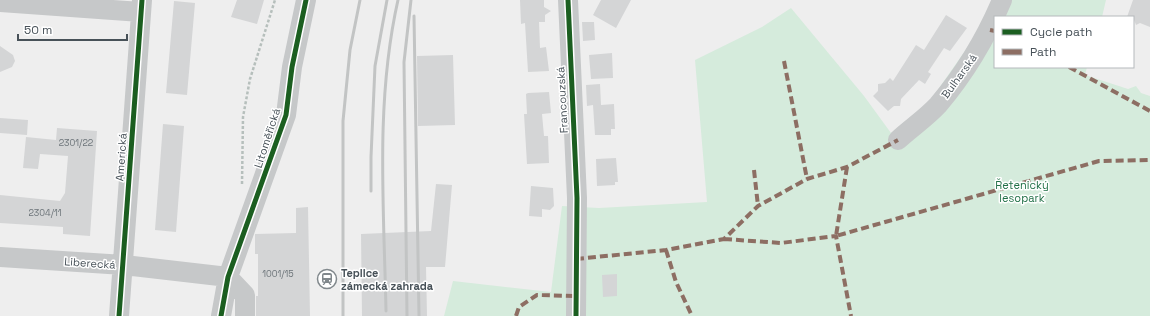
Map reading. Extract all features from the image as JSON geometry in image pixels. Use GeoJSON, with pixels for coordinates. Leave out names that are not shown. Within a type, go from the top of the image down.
{"type":"FeatureCollection","features":[{"type":"Feature","properties":{"kind":"street","name":"Litoměřická"},"geometry":{"type":"LineString","coordinates":[[221,316],[228,277],[286,115],[292,67],[306,0]]}},
{"type":"Feature","properties":{"kind":"street","name":"Francouzská"},"geometry":{"type":"LineString","coordinates":[[568,0],[577,198],[576,316]]}},
{"type":"Feature","properties":{"kind":"street","name":"Bulharská"},"geometry":{"type":"LineString","coordinates":[[996,16],[1002,0]]}},
{"type":"Feature","properties":{"kind":"street"},"geometry":{"type":"LineString","coordinates":[[0,2],[141,6]]}},
{"type":"Feature","properties":{"kind":"street","name":"Americká"},"geometry":{"type":"LineString","coordinates":[[119,316],[124,265],[141,6]]}},
{"type":"Feature","properties":{"kind":"street","name":"Bulharská"},"geometry":{"type":"LineString","coordinates":[[898,140],[937,106],[966,70],[990,30],[994,20]]}},
{"type":"Feature","properties":{"kind":"street","name":"Liberecká"},"geometry":{"type":"LineString","coordinates":[[0,257],[124,265],[228,277]]}},
{"type":"Feature","properties":{"kind":"street"},"geometry":{"type":"LineString","coordinates":[[228,277],[245,295],[245,316]]}},
{"type":"Feature","properties":{"kind":"path"},"geometry":{"type":"LineString","coordinates":[[242,186],[243,117],[250,79],[275,0]]}},
{"type":"Feature","properties":{"kind":"green space","name":"Řetenický lesopark"},"geometry":{"type":"Polygon","coordinates":[[[994,0],[1106,0],[1102,16],[994,16],[994,68],[1087,68],[1085,75],[1128,89],[1136,86],[1141,93],[1150,96],[1150,316],[444,316],[453,281],[551,292],[562,206],[599,208],[707,202],[695,60],[762,27],[791,8],[864,96],[891,133],[930,101],[981,28],[994,0]]]}},
{"type":"Feature","properties":{"kind":"building"},"geometry":{"type":"Polygon","coordinates":[[[237,0],[264,0],[257,24],[231,17],[237,0]]]}},
{"type":"Feature","properties":{"kind":"building"},"geometry":{"type":"Polygon","coordinates":[[[520,0],[544,0],[544,7],[551,11],[545,15],[545,22],[539,22],[540,48],[546,47],[549,71],[528,72],[525,23],[521,24],[520,0]]]}},
{"type":"Feature","properties":{"kind":"building"},"geometry":{"type":"Polygon","coordinates":[[[601,0],[631,0],[616,28],[593,15],[601,0]]]}},
{"type":"Feature","properties":{"kind":"building"},"geometry":{"type":"Polygon","coordinates":[[[1133,0],[1150,0],[1150,27],[1140,23],[1136,25],[1134,16],[1127,16],[1133,0]]]}},
{"type":"Feature","properties":{"kind":"building"},"geometry":{"type":"Polygon","coordinates":[[[174,1],[195,3],[187,95],[166,93],[174,1]]]}},
{"type":"Feature","properties":{"kind":"building"},"geometry":{"type":"Polygon","coordinates":[[[946,15],[967,28],[950,51],[944,48],[928,72],[931,74],[925,84],[919,80],[901,99],[900,106],[894,106],[888,111],[873,96],[878,91],[878,84],[885,83],[890,78],[893,81],[916,45],[924,50],[946,15]]]}},
{"type":"Feature","properties":{"kind":"building"},"geometry":{"type":"Polygon","coordinates":[[[582,22],[594,22],[595,40],[583,41],[582,22]]]}},
{"type":"Feature","properties":{"kind":"building"},"geometry":{"type":"Polygon","coordinates":[[[0,46],[13,55],[15,61],[12,67],[0,72],[0,46]]]}},
{"type":"Feature","properties":{"kind":"building"},"geometry":{"type":"Polygon","coordinates":[[[612,53],[613,78],[591,79],[589,55],[612,53]]]}},
{"type":"Feature","properties":{"kind":"building"},"geometry":{"type":"Polygon","coordinates":[[[453,55],[455,125],[418,126],[417,56],[453,55]]]}},
{"type":"Feature","properties":{"kind":"building"},"geometry":{"type":"Polygon","coordinates":[[[600,84],[601,105],[614,104],[615,129],[611,129],[611,135],[595,135],[593,105],[587,106],[586,85],[600,84]]]}},
{"type":"Feature","properties":{"kind":"building"},"geometry":{"type":"Polygon","coordinates":[[[549,92],[551,113],[542,114],[544,136],[548,136],[549,163],[527,164],[524,114],[527,114],[526,94],[549,92]]]}},
{"type":"Feature","properties":{"kind":"building"},"geometry":{"type":"Polygon","coordinates":[[[0,118],[28,120],[27,135],[0,133],[0,118]]]}},
{"type":"Feature","properties":{"kind":"building"},"geometry":{"type":"Polygon","coordinates":[[[163,124],[184,126],[176,232],[155,230],[163,124]]]}},
{"type":"Feature","properties":{"kind":"building"},"geometry":{"type":"Polygon","coordinates":[[[57,128],[97,131],[90,236],[63,234],[63,227],[0,223],[0,195],[60,201],[65,193],[68,156],[40,154],[38,169],[23,168],[26,137],[56,140],[57,128]]]}},
{"type":"Feature","properties":{"kind":"building"},"geometry":{"type":"Polygon","coordinates":[[[616,158],[618,182],[615,182],[615,185],[597,186],[596,159],[616,158]]]}},
{"type":"Feature","properties":{"kind":"building"},"geometry":{"type":"Polygon","coordinates":[[[436,184],[452,185],[445,267],[426,267],[427,316],[362,316],[361,234],[431,231],[436,184]]]}},
{"type":"Feature","properties":{"kind":"building"},"geometry":{"type":"Polygon","coordinates":[[[531,186],[553,188],[554,206],[550,210],[542,209],[542,217],[529,216],[531,186]]]}},
{"type":"Feature","properties":{"kind":"building"},"geometry":{"type":"Polygon","coordinates":[[[308,207],[310,316],[256,316],[256,296],[258,296],[258,254],[255,254],[255,234],[296,233],[296,208],[308,207]]]}},
{"type":"Feature","properties":{"kind":"building"},"geometry":{"type":"Polygon","coordinates":[[[617,274],[617,296],[603,297],[602,275],[617,274]]]}},
{"type":"Feature","properties":{"kind":"railway"},"geometry":{"type":"LineString","coordinates":[[343,316],[343,121],[350,50],[360,0]]}},
{"type":"Feature","properties":{"kind":"railway"},"geometry":{"type":"LineString","coordinates":[[371,191],[375,66],[387,0]]}},
{"type":"Feature","properties":{"kind":"railway"},"geometry":{"type":"LineString","coordinates":[[386,311],[383,194],[384,116],[386,77],[398,0]]}},
{"type":"Feature","properties":{"kind":"railway"},"geometry":{"type":"LineString","coordinates":[[407,316],[404,62],[411,0]]}},
{"type":"Feature","properties":{"kind":"railway"},"geometry":{"type":"LineString","coordinates":[[414,16],[419,316]]}},
{"type":"Feature","properties":{"kind":"marked path"},"geometry":{"type":"LineString","coordinates":[[990,30],[994,31]]}},
{"type":"Feature","properties":{"kind":"marked path"},"geometry":{"type":"LineString","coordinates":[[784,61],[807,179]]}},
{"type":"Feature","properties":{"kind":"marked path"},"geometry":{"type":"LineString","coordinates":[[1071,68],[1150,111]]}},
{"type":"Feature","properties":{"kind":"marked path"},"geometry":{"type":"LineString","coordinates":[[576,259],[666,250],[724,239],[758,206],[807,179],[847,167],[898,140]]}},
{"type":"Feature","properties":{"kind":"marked path"},"geometry":{"type":"LineString","coordinates":[[847,167],[836,236],[1099,161],[1150,160]]}},
{"type":"Feature","properties":{"kind":"marked path"},"geometry":{"type":"LineString","coordinates":[[754,170],[758,206]]}},
{"type":"Feature","properties":{"kind":"marked path"},"geometry":{"type":"LineString","coordinates":[[724,239],[781,243],[836,236],[851,316]]}},
{"type":"Feature","properties":{"kind":"marked path"},"geometry":{"type":"LineString","coordinates":[[666,250],[676,282],[692,316]]}},
{"type":"Feature","properties":{"kind":"marked path"},"geometry":{"type":"LineString","coordinates":[[516,316],[519,307],[537,295],[576,296]]}},
{"type":"Feature","properties":{"kind":"cycle path"},"geometry":{"type":"LineString","coordinates":[[119,316],[142,0]]}},
{"type":"Feature","properties":{"kind":"cycle path"},"geometry":{"type":"LineString","coordinates":[[221,316],[228,277],[286,115],[292,67],[306,0]]}},
{"type":"Feature","properties":{"kind":"cycle path"},"geometry":{"type":"LineString","coordinates":[[568,0],[577,198],[576,316]]}},
{"type":"Feature","properties":{"kind":"place","name":"Teplice zámecká zahrada"},"geometry":{"type":"Point","coordinates":[327,279]}}]}
